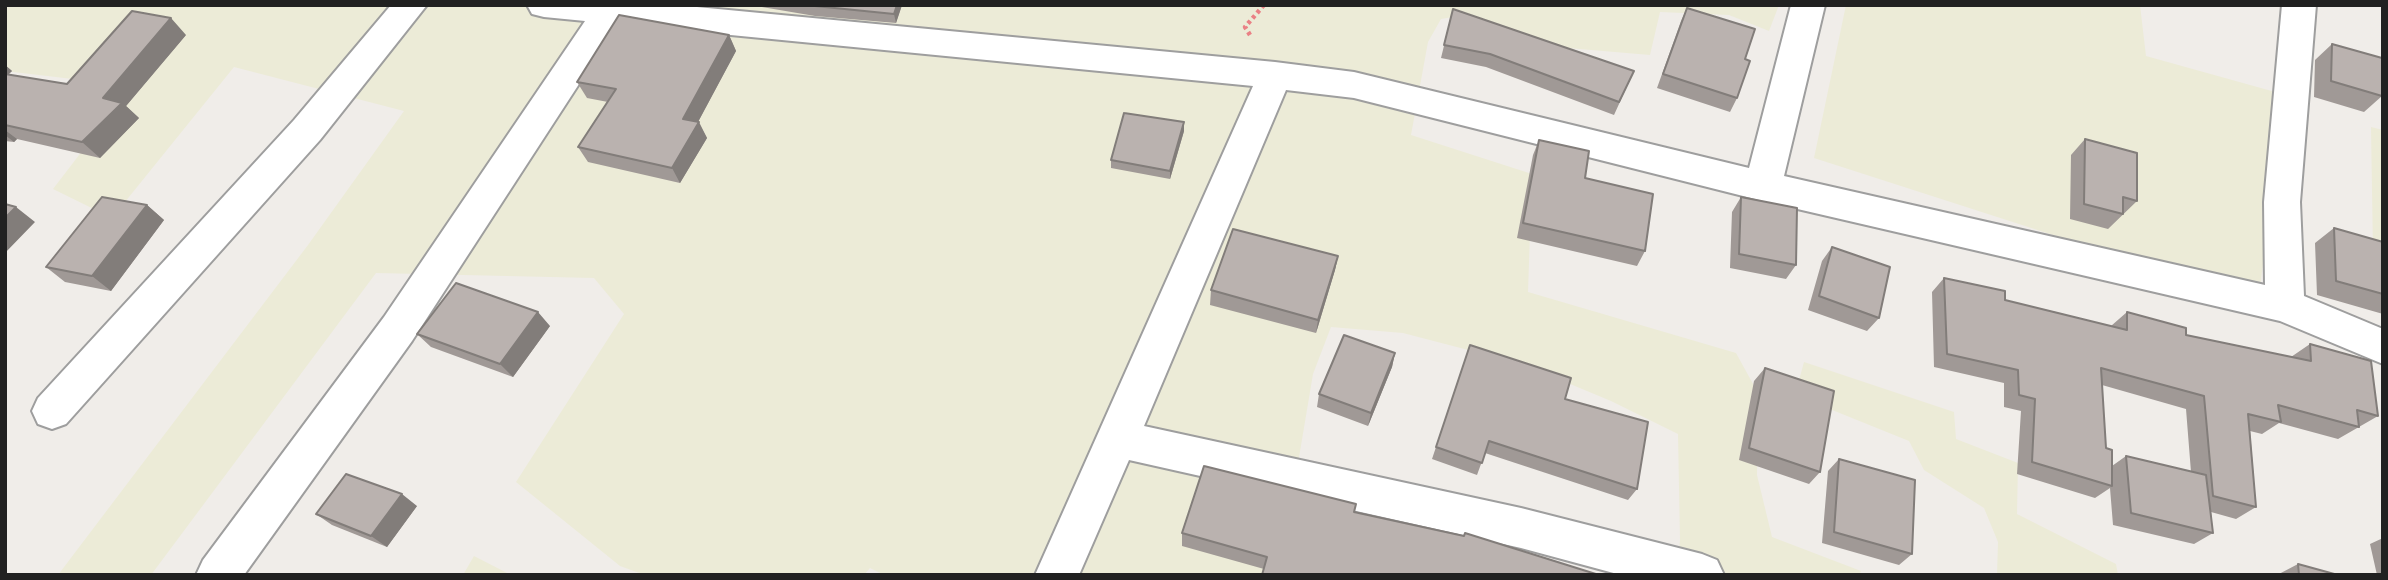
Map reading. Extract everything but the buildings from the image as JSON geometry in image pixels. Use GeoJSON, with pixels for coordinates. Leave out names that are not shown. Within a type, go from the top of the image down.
{"type":"FeatureCollection","features":[{"type":"Feature","properties":{"kind":"street"},"geometry":{"type":"LineString","coordinates":[[52,411],[307,130],[410,5]]}},
{"type":"Feature","properties":{"kind":"street"},"geometry":{"type":"LineString","coordinates":[[544,5],[1275,75],[1354,85],[1763,186],[2285,306],[2383,347]]}},
{"type":"Feature","properties":{"kind":"street"},"geometry":{"type":"LineString","coordinates":[[1763,186],[1808,5]]}},
{"type":"Feature","properties":{"kind":"street"},"geometry":{"type":"LineString","coordinates":[[2285,306],[2282,202],[2299,5]]}},
{"type":"Feature","properties":{"kind":"street"},"geometry":{"type":"LineString","coordinates":[[218,575],[398,329],[609,12]]}},
{"type":"Feature","properties":{"kind":"street"},"geometry":{"type":"LineString","coordinates":[[1057,575],[1275,75]]}},
{"type":"Feature","properties":{"kind":"street"},"geometry":{"type":"LineString","coordinates":[[1118,439],[1521,528],[1702,575]]}},
{"type":"Feature","properties":{"kind":"green space"},"geometry":{"type":"Polygon","coordinates":[[[6,5],[1779,5],[1769,31],[1729,15],[1660,12],[1650,55],[1556,47],[1464,15],[1441,19],[1428,42],[1411,135],[1532,174],[1528,292],[1736,353],[1758,393],[1757,475],[1772,537],[1861,571],[1859,575],[1677,575],[1680,540],[1678,434],[1611,401],[1522,364],[1403,333],[1331,327],[1313,374],[1289,517],[1355,575],[884,575],[870,568],[864,575],[645,575],[620,566],[516,482],[624,314],[594,278],[376,273],[151,575],[58,575],[308,245],[404,111],[234,67],[112,218],[53,189],[132,86],[5,71],[6,5]]]}},
{"type":"Feature","properties":{"kind":"green space"},"geometry":{"type":"Polygon","coordinates":[[[1846,5],[2140,5],[2146,56],[2286,95],[2258,301],[1814,158],[1846,5]]]}},
{"type":"Feature","properties":{"kind":"green space"},"geometry":{"type":"Polygon","coordinates":[[[2371,127],[2383,130],[2383,256],[2373,253],[2371,127]]]}},
{"type":"Feature","properties":{"kind":"green space"},"geometry":{"type":"Polygon","coordinates":[[[1804,362],[1954,412],[1956,439],[2018,463],[2017,514],[2116,564],[2118,575],[1997,575],[1998,542],[1984,508],[1924,470],[1909,441],[1795,395],[1804,362]]]}},
{"type":"Feature","properties":{"kind":"green space"},"geometry":{"type":"Polygon","coordinates":[[[474,556],[511,575],[463,575],[474,556]]]}}]}
